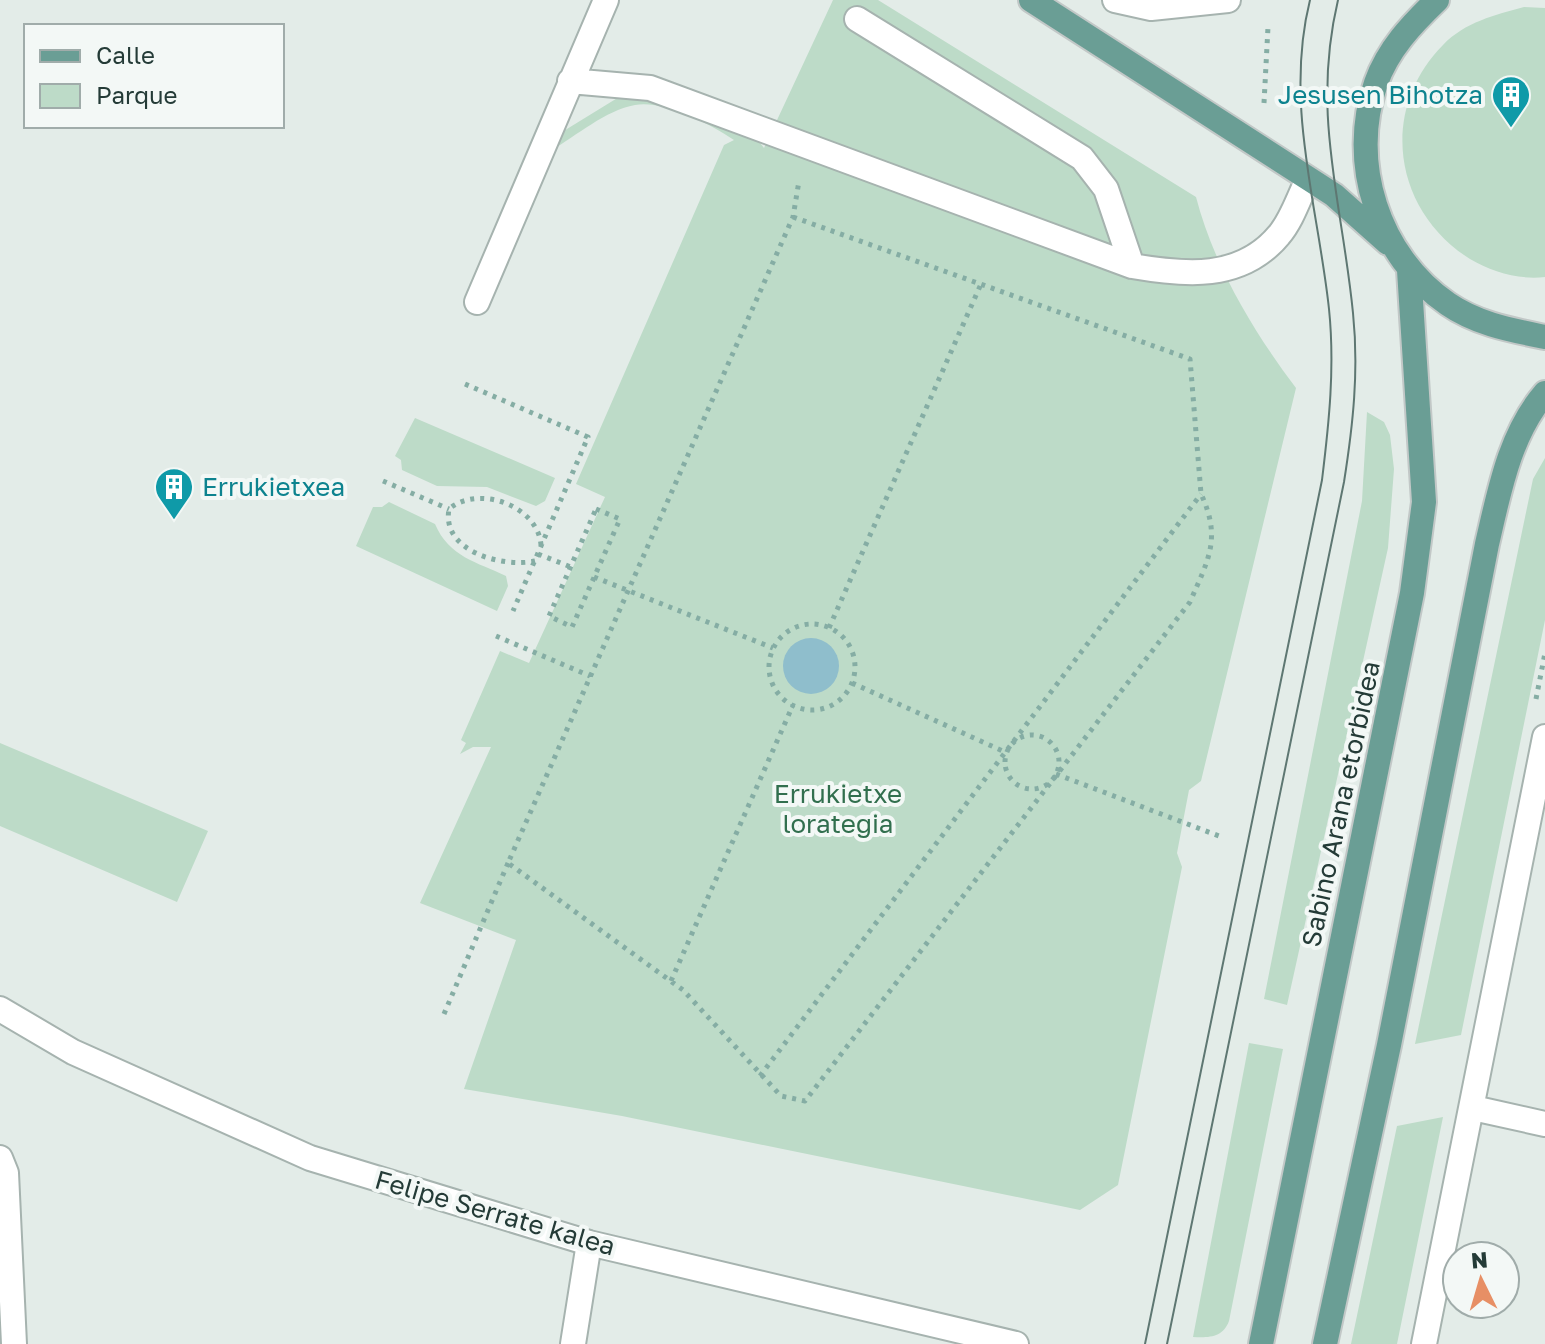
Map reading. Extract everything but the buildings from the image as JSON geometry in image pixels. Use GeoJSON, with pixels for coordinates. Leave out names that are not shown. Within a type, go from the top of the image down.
{"type":"FeatureCollection","features":[{"type":"Feature","properties":{"kind":"main road"},"geometry":{"type":"LineString","coordinates":[[1031,0],[1334,195],[1393,247]]}},
{"type":"Feature","properties":{"kind":"main road"},"geometry":{"type":"LineString","coordinates":[[1437,0],[1404,32],[1376,82],[1365,138],[1371,194],[1393,247],[1409,270],[1448,304],[1494,328],[1545,337]]}},
{"type":"Feature","properties":{"kind":"main road","name":"Sabino Arana etorbidea"},"geometry":{"type":"LineString","coordinates":[[1261,1344],[1412,593],[1424,502],[1409,270]]}},
{"type":"Feature","properties":{"kind":"main road"},"geometry":{"type":"LineString","coordinates":[[1325,1344],[1389,1045],[1505,466],[1535,405],[1545,393]]}},
{"type":"Feature","properties":{"kind":"street"},"geometry":{"type":"LineString","coordinates":[[477,302],[606,0]]}},
{"type":"Feature","properties":{"kind":"street"},"geometry":{"type":"LineString","coordinates":[[1115,0],[1151,8],[1228,0]]}},
{"type":"Feature","properties":{"kind":"street"},"geometry":{"type":"LineString","coordinates":[[857,19],[1082,158],[1106,189],[1132,266]]}},
{"type":"Feature","properties":{"kind":"street"},"geometry":{"type":"LineString","coordinates":[[570,81],[650,88],[1132,266],[1172,273],[1210,273],[1247,262],[1279,235],[1308,179]]}},
{"type":"Feature","properties":{"kind":"street"},"geometry":{"type":"LineString","coordinates":[[1424,1344],[1545,737]]}},
{"type":"Feature","properties":{"kind":"street","name":"Felipe Serrate kalea"},"geometry":{"type":"LineString","coordinates":[[0,1009],[73,1052],[310,1158],[589,1243],[1016,1344]]}},
{"type":"Feature","properties":{"kind":"street"},"geometry":{"type":"LineString","coordinates":[[1473,1108],[1545,1124]]}},
{"type":"Feature","properties":{"kind":"street"},"geometry":{"type":"LineString","coordinates":[[0,1158],[6,1173],[14,1344]]}},
{"type":"Feature","properties":{"kind":"street"},"geometry":{"type":"LineString","coordinates":[[573,1344],[589,1243]]}},
{"type":"Feature","properties":{"kind":"path"},"geometry":{"type":"LineString","coordinates":[[1263,108],[1268,27]]}},
{"type":"Feature","properties":{"kind":"path"},"geometry":{"type":"LineString","coordinates":[[444,1014],[793,217],[805,145]]}},
{"type":"Feature","properties":{"kind":"path"},"geometry":{"type":"LineString","coordinates":[[508,863],[683,990],[781,1096],[805,1101],[1190,602],[1213,547],[1209,512],[1201,494],[1190,359],[793,217]]}},
{"type":"Feature","properties":{"kind":"path"},"geometry":{"type":"LineString","coordinates":[[829,628],[981,284]]}},
{"type":"Feature","properties":{"kind":"path"},"geometry":{"type":"LineString","coordinates":[[465,384],[588,437],[513,611]]}},
{"type":"Feature","properties":{"kind":"path"},"geometry":{"type":"LineString","coordinates":[[383,481],[449,509]]}},
{"type":"Feature","properties":{"kind":"path"},"geometry":{"type":"LineString","coordinates":[[760,1076],[1201,494]]}},
{"type":"Feature","properties":{"kind":"path"},"geometry":{"type":"LineString","coordinates":[[449,509],[457,502],[472,499],[496,500],[523,512],[537,523],[541,546]]}},
{"type":"Feature","properties":{"kind":"path"},"geometry":{"type":"LineString","coordinates":[[449,509],[450,526],[457,540],[471,550],[507,562],[535,561]]}},
{"type":"Feature","properties":{"kind":"path"},"geometry":{"type":"LineString","coordinates":[[596,509],[620,519],[572,627],[549,616],[571,567],[596,509]]}},
{"type":"Feature","properties":{"kind":"path"},"geometry":{"type":"LineString","coordinates":[[538,554],[571,567]]}},
{"type":"Feature","properties":{"kind":"path"},"geometry":{"type":"LineString","coordinates":[[594,577],[773,648]]}},
{"type":"Feature","properties":{"kind":"path"},"geometry":{"type":"LineString","coordinates":[[799,626],[829,628],[847,641],[854,656],[852,683],[835,704],[818,710],[793,705],[777,692],[770,677],[773,648],[784,634],[799,626]]}},
{"type":"Feature","properties":{"kind":"path"},"geometry":{"type":"LineString","coordinates":[[496,636],[590,676]]}},
{"type":"Feature","properties":{"kind":"path"},"geometry":{"type":"LineString","coordinates":[[852,683],[1005,752]]}},
{"type":"Feature","properties":{"kind":"path"},"geometry":{"type":"LineString","coordinates":[[671,981],[793,705]]}},
{"type":"Feature","properties":{"kind":"path"},"geometry":{"type":"LineString","coordinates":[[1024,735],[1037,735],[1057,749],[1060,762],[1056,774],[1045,786],[1028,790],[1013,783],[1005,768],[1005,752],[1024,735]]}},
{"type":"Feature","properties":{"kind":"path"},"geometry":{"type":"LineString","coordinates":[[1056,774],[1219,836]]}},
{"type":"Feature","properties":{"kind":"green space","name":"Errukietxe lorategia"},"geometry":{"type":"Polygon","coordinates":[[[833,0],[878,0],[1196,197],[1224,273],[1265,344],[1296,388],[1201,781],[1189,790],[1177,853],[1182,867],[1118,1185],[1080,1210],[622,1116],[464,1089],[516,940],[420,903],[491,747],[473,747],[460,754],[466,743],[461,740],[500,651],[529,663],[605,497],[576,484],[724,145],[734,140],[687,115],[647,104],[613,112],[552,150],[549,140],[619,97],[642,95],[757,139],[764,148],[833,0]]]}},
{"type":"Feature","properties":{"kind":"green space"},"geometry":{"type":"Polygon","coordinates":[[[1524,7],[1545,8],[1545,277],[1535,278],[1487,268],[1444,239],[1425,215],[1411,188],[1404,159],[1403,129],[1409,100],[1422,71],[1443,45],[1461,30],[1491,16],[1524,7]]]}},
{"type":"Feature","properties":{"kind":"green space"},"geometry":{"type":"Polygon","coordinates":[[[1367,412],[1384,422],[1390,435],[1394,469],[1388,548],[1287,1005],[1264,999],[1362,501],[1367,412]]]}},
{"type":"Feature","properties":{"kind":"green space"},"geometry":{"type":"Polygon","coordinates":[[[415,418],[555,478],[545,501],[536,506],[487,487],[437,486],[402,470],[401,460],[395,456],[415,418]]]}},
{"type":"Feature","properties":{"kind":"green space"},"geometry":{"type":"Polygon","coordinates":[[[1545,458],[1545,620],[1461,1035],[1415,1044],[1533,479],[1545,458]]]}},
{"type":"Feature","properties":{"kind":"green space"},"geometry":{"type":"Polygon","coordinates":[[[389,502],[435,524],[456,551],[506,576],[508,586],[497,611],[356,546],[373,507],[382,507],[389,502]]]}},
{"type":"Feature","properties":{"kind":"green space"},"geometry":{"type":"Polygon","coordinates":[[[0,743],[208,831],[177,902],[0,826],[0,743]]]}},
{"type":"Feature","properties":{"kind":"green space"},"geometry":{"type":"Polygon","coordinates":[[[1249,1043],[1283,1049],[1229,1321],[1215,1335],[1193,1337],[1249,1043]]]}},
{"type":"Feature","properties":{"kind":"green space"},"geometry":{"type":"Polygon","coordinates":[[[1443,1117],[1397,1344],[1351,1344],[1397,1126],[1443,1117]]]}},
{"type":"Feature","properties":{"kind":"water"},"geometry":{"type":"Polygon","coordinates":[[[811,638],[831,646],[839,666],[831,686],[811,694],[791,686],[783,666],[791,646],[811,638]]]}},
{"type":"Feature","properties":{"kind":"tram line"},"geometry":{"type":"LineString","coordinates":[[1145,1344],[1322,480],[1329,416],[1331,352],[1329,309],[1302,116],[1300,78],[1310,0]]}},
{"type":"Feature","properties":{"kind":"tram line"},"geometry":{"type":"LineString","coordinates":[[1167,1344],[1344,482],[1350,440],[1355,335],[1328,120],[1330,42],[1338,0]]}},
{"type":"Feature","properties":{"kind":"place","name":"Jesusen Bihotza"},"geometry":{"type":"Point","coordinates":[1511,129]}},
{"type":"Feature","properties":{"kind":"place","name":"Errukietxea"},"geometry":{"type":"Point","coordinates":[174,521]}}]}
